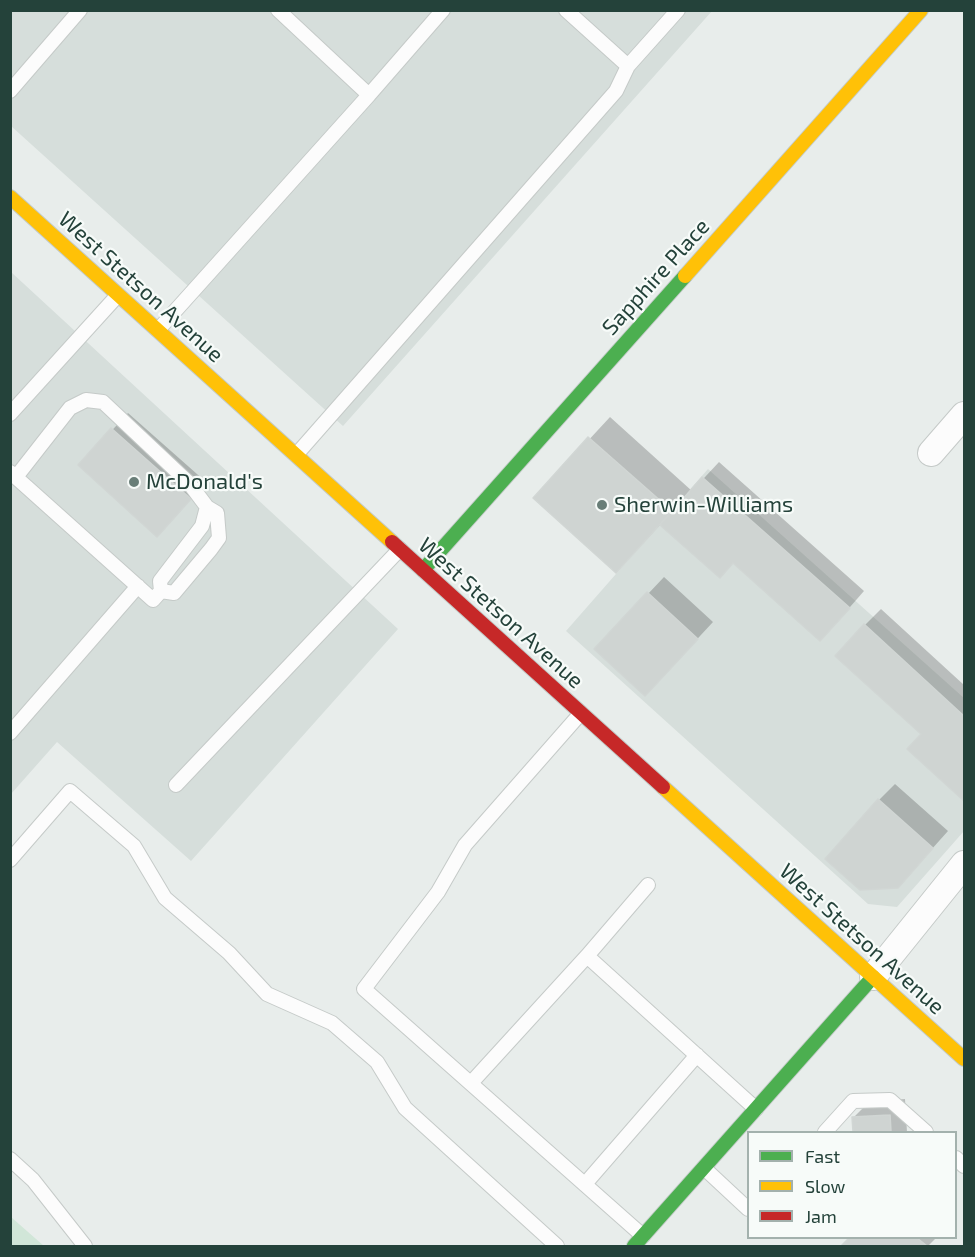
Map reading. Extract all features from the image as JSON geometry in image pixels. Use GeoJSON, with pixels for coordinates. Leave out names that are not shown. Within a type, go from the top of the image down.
{"type":"FeatureCollection","features":[{"type":"Feature","properties":{"kind":"main road","name":"Sapphire Place"},"geometry":{"type":"LineString","coordinates":[[423,570],[921,10]]}},
{"type":"Feature","properties":{"kind":"main road","name":"West Stetson Avenue"},"geometry":{"type":"LineString","coordinates":[[10,197],[964,1059]]}},
{"type":"Feature","properties":{"kind":"main road"},"geometry":{"type":"LineString","coordinates":[[639,1241],[873,977]]}},
{"type":"Feature","properties":{"kind":"street"},"geometry":{"type":"LineString","coordinates":[[931,453],[964,415]]}},
{"type":"Feature","properties":{"kind":"street"},"geometry":{"type":"LineString","coordinates":[[873,977],[964,864]]}},
{"type":"Feature","properties":{"kind":"lane"},"geometry":{"type":"LineString","coordinates":[[12,85],[80,10]]}},
{"type":"Feature","properties":{"kind":"lane"},"geometry":{"type":"LineString","coordinates":[[278,10],[369,95]]}},
{"type":"Feature","properties":{"kind":"lane"},"geometry":{"type":"LineString","coordinates":[[158,330],[443,10]]}},
{"type":"Feature","properties":{"kind":"lane"},"geometry":{"type":"LineString","coordinates":[[566,10],[628,66]]}},
{"type":"Feature","properties":{"kind":"lane"},"geometry":{"type":"LineString","coordinates":[[296,455],[616,91],[628,66],[678,10]]}},
{"type":"Feature","properties":{"kind":"lane"},"geometry":{"type":"LineString","coordinates":[[10,414],[118,295]]}},
{"type":"Feature","properties":{"kind":"lane"},"geometry":{"type":"LineString","coordinates":[[86,400],[96,400],[103,402],[182,476],[207,507],[217,513],[219,538],[174,593],[157,595],[138,586],[13,475],[70,408],[86,400]]}},
{"type":"Feature","properties":{"kind":"lane"},"geometry":{"type":"LineString","coordinates":[[157,595],[160,581],[202,526],[207,507]]}},
{"type":"Feature","properties":{"kind":"lane"},"geometry":{"type":"LineString","coordinates":[[176,784],[400,549]]}},
{"type":"Feature","properties":{"kind":"lane"},"geometry":{"type":"LineString","coordinates":[[10,733],[138,586]]}},
{"type":"Feature","properties":{"kind":"lane"},"geometry":{"type":"LineString","coordinates":[[581,713],[465,845],[438,892],[364,989],[585,1184],[639,1241]]}},
{"type":"Feature","properties":{"kind":"lane"},"geometry":{"type":"LineString","coordinates":[[10,860],[70,791],[134,846],[165,898],[229,954],[267,994],[332,1023],[377,1062],[405,1108],[557,1246]]}},
{"type":"Feature","properties":{"kind":"lane"},"geometry":{"type":"LineString","coordinates":[[471,1083],[587,956],[648,885]]}},
{"type":"Feature","properties":{"kind":"lane"},"geometry":{"type":"LineString","coordinates":[[587,956],[756,1109]]}},
{"type":"Feature","properties":{"kind":"lane"},"geometry":{"type":"LineString","coordinates":[[585,1184],[697,1055]]}},
{"type":"Feature","properties":{"kind":"lane"},"geometry":{"type":"LineString","coordinates":[[826,1131],[853,1101],[890,1100],[925,1131]]}},
{"type":"Feature","properties":{"kind":"lane"},"geometry":{"type":"LineString","coordinates":[[10,1160],[33,1180],[85,1246]]}},
{"type":"Feature","properties":{"kind":"lane"},"geometry":{"type":"LineString","coordinates":[[704,1168],[747,1208]]}},
{"type":"Feature","properties":{"kind":"shaded area"},"geometry":{"type":"Polygon","coordinates":[[[11,11],[712,11],[343,426],[11,126],[11,11]]]}},
{"type":"Feature","properties":{"kind":"shaded area"},"geometry":{"type":"Polygon","coordinates":[[[11,272],[398,629],[191,861],[57,742],[11,794],[11,272]]]}},
{"type":"Feature","properties":{"kind":"shaded area"},"geometry":{"type":"Polygon","coordinates":[[[708,469],[964,698],[964,831],[897,907],[868,904],[566,631],[708,469]]]}},
{"type":"Feature","properties":{"kind":"green space"},"geometry":{"type":"Polygon","coordinates":[[[11,1217],[44,1246],[11,1246],[11,1217]]]}},
{"type":"Feature","properties":{"kind":"building","name":"McDonald's"},"geometry":{"type":"Polygon","coordinates":[[[111,428],[191,499],[157,537],[78,465],[111,428]]]}},
{"type":"Feature","properties":{"kind":"building","name":"Sherwin-Williams"},"geometry":{"type":"Polygon","coordinates":[[[588,437],[672,511],[616,573],[533,498],[588,437]]]}},
{"type":"Feature","properties":{"kind":"building"},"geometry":{"type":"Polygon","coordinates":[[[702,477],[850,608],[820,641],[733,563],[720,578],[660,525],[702,477]]]}},
{"type":"Feature","properties":{"kind":"building"},"geometry":{"type":"Polygon","coordinates":[[[647,592],[698,639],[645,696],[594,649],[647,592]]]}},
{"type":"Feature","properties":{"kind":"building"},"geometry":{"type":"Polygon","coordinates":[[[864,624],[964,716],[964,801],[907,749],[921,734],[835,656],[864,624]]]}},
{"type":"Feature","properties":{"kind":"building"},"geometry":{"type":"Polygon","coordinates":[[[878,799],[933,848],[898,888],[860,890],[825,859],[878,799]]]}},
{"type":"Feature","properties":{"kind":"building"},"geometry":{"type":"Polygon","coordinates":[[[890,1115],[891,1131],[853,1131],[852,1117],[890,1115]]]}},
{"type":"Feature","properties":{"kind":"building"},"geometry":{"type":"Polygon","coordinates":[[[848,1239],[918,1239],[927,1246],[841,1246],[848,1239]]]}},
{"type":"Feature","properties":{"kind":"traffic: fast"},"geometry":{"type":"LineString","coordinates":[[423,570],[685,276]]}},
{"type":"Feature","properties":{"kind":"traffic: fast"},"geometry":{"type":"LineString","coordinates":[[634,1246],[873,977]]}},
{"type":"Feature","properties":{"kind":"traffic: slow"},"geometry":{"type":"LineString","coordinates":[[685,276],[921,10]]}},
{"type":"Feature","properties":{"kind":"traffic: slow"},"geometry":{"type":"LineString","coordinates":[[10,197],[392,542]]}},
{"type":"Feature","properties":{"kind":"traffic: slow"},"geometry":{"type":"LineString","coordinates":[[663,787],[964,1059]]}},
{"type":"Feature","properties":{"kind":"traffic: jam"},"geometry":{"type":"LineString","coordinates":[[392,542],[663,787]]}},
{"type":"Feature","properties":{"kind":"place","name":"McDonald's"},"geometry":{"type":"Point","coordinates":[134,482]}},
{"type":"Feature","properties":{"kind":"place","name":"Sherwin-Williams"},"geometry":{"type":"Point","coordinates":[602,505]}}]}
